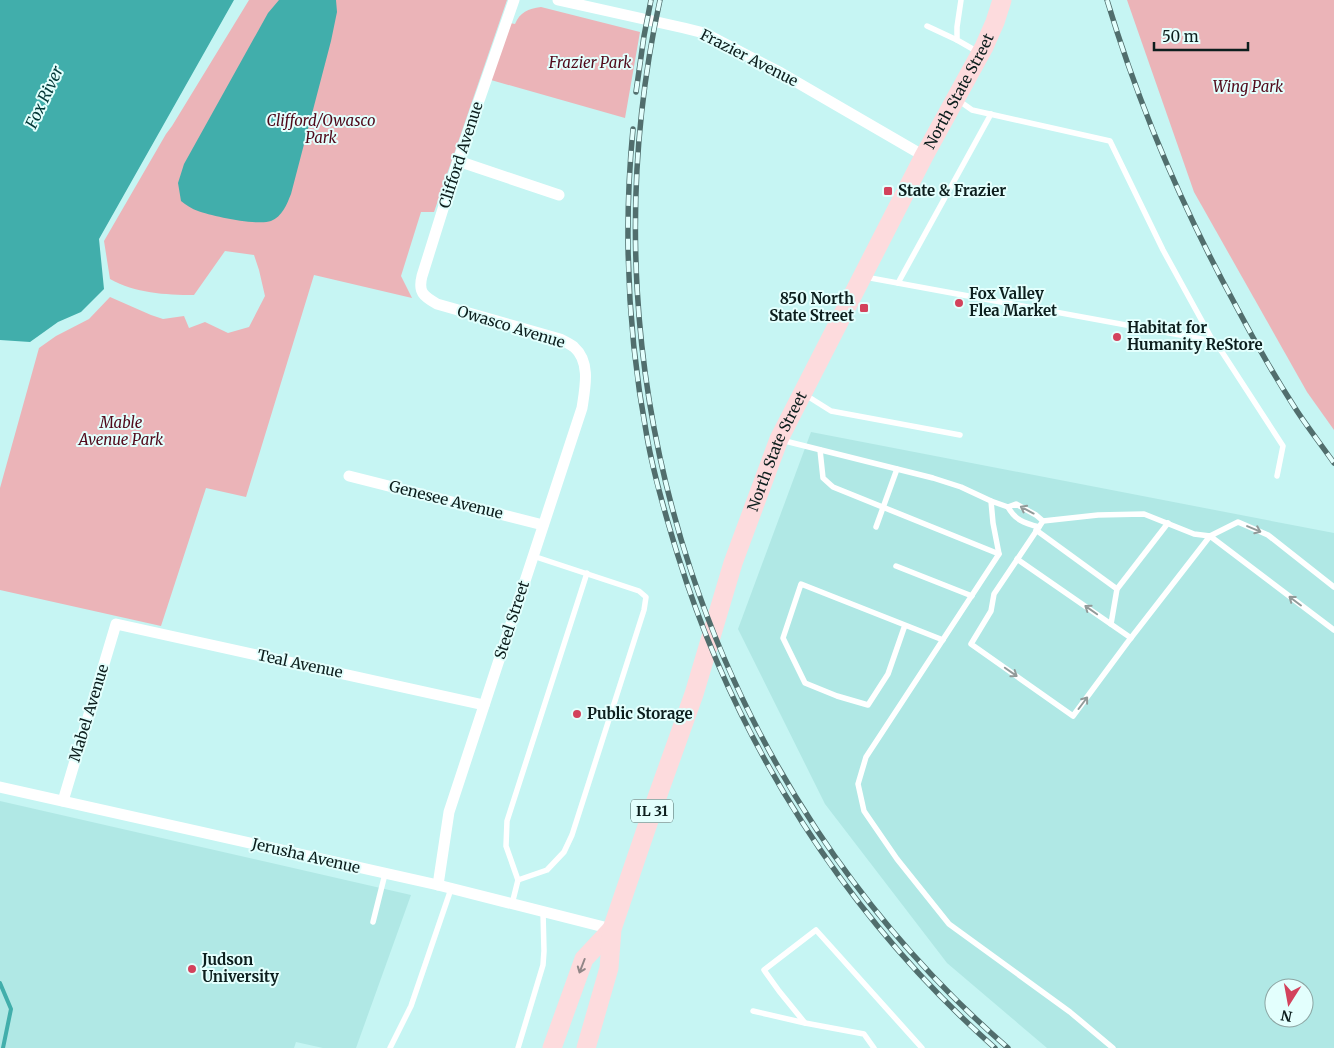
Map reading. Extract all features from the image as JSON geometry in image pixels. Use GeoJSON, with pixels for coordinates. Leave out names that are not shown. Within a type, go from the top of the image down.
{"type":"FeatureCollection","features":[{"type":"Feature","properties":{"kind":"main road","name":"North State Street"},"geometry":{"type":"LineString","coordinates":[[586,1048],[609,968],[612,929],[694,694],[733,563],[779,439],[924,156],[980,54],[995,22],[1002,0]]}},
{"type":"Feature","properties":{"kind":"main road","name":"North State Street"},"geometry":{"type":"LineString","coordinates":[[552,1048],[584,959],[612,929]]}},
{"type":"Feature","properties":{"kind":"street","name":"Clifford Avenue"},"geometry":{"type":"LineString","coordinates":[[437,304],[420,291],[420,283],[458,161],[514,0]]}},
{"type":"Feature","properties":{"kind":"street","name":"Frazier Avenue"},"geometry":{"type":"LineString","coordinates":[[558,0],[704,34],[781,72],[924,156]]}},
{"type":"Feature","properties":{"kind":"street"},"geometry":{"type":"LineString","coordinates":[[458,161],[559,195]]}},
{"type":"Feature","properties":{"kind":"street","name":"Owasco Avenue"},"geometry":{"type":"LineString","coordinates":[[437,304],[560,338],[574,347],[581,355]]}},
{"type":"Feature","properties":{"kind":"street","name":"Steel Street"},"geometry":{"type":"LineString","coordinates":[[438,885],[450,812],[582,408],[586,387],[586,369],[581,355]]}},
{"type":"Feature","properties":{"kind":"street","name":"Genesee Avenue"},"geometry":{"type":"LineString","coordinates":[[349,476],[543,525]]}},
{"type":"Feature","properties":{"kind":"street","name":"Teal Avenue"},"geometry":{"type":"LineString","coordinates":[[116,624],[484,705]]}},
{"type":"Feature","properties":{"kind":"street","name":"Mabel Avenue"},"geometry":{"type":"LineString","coordinates":[[63,801],[116,624]]}},
{"type":"Feature","properties":{"kind":"street","name":"Jerusha Avenue"},"geometry":{"type":"LineString","coordinates":[[0,787],[438,885],[612,929]]}},
{"type":"Feature","properties":{"kind":"lane"},"geometry":{"type":"LineString","coordinates":[[957,40],[961,0]]}},
{"type":"Feature","properties":{"kind":"lane"},"geometry":{"type":"LineString","coordinates":[[927,26],[957,40],[980,54]]}},
{"type":"Feature","properties":{"kind":"lane"},"geometry":{"type":"LineString","coordinates":[[956,99],[972,110],[1110,141],[1163,250],[1213,341],[1282,446],[1278,476]]}},
{"type":"Feature","properties":{"kind":"lane"},"geometry":{"type":"LineString","coordinates":[[898,283],[991,114]]}},
{"type":"Feature","properties":{"kind":"lane"},"geometry":{"type":"LineString","coordinates":[[862,276],[1213,341]]}},
{"type":"Feature","properties":{"kind":"lane"},"geometry":{"type":"LineString","coordinates":[[802,393],[832,411],[960,435]]}},
{"type":"Feature","properties":{"kind":"lane"},"geometry":{"type":"LineString","coordinates":[[779,439],[961,487],[991,501],[1008,506],[1016,504],[1043,521]]}},
{"type":"Feature","properties":{"kind":"lane"},"geometry":{"type":"LineString","coordinates":[[820,450],[823,478],[833,487],[999,554]]}},
{"type":"Feature","properties":{"kind":"lane"},"geometry":{"type":"LineString","coordinates":[[876,527],[897,469]]}},
{"type":"Feature","properties":{"kind":"lane"},"geometry":{"type":"LineString","coordinates":[[991,501],[992,523],[999,554],[866,757],[858,784],[864,811],[897,859],[949,924],[1070,1012],[1113,1048]]}},
{"type":"Feature","properties":{"kind":"lane"},"geometry":{"type":"LineString","coordinates":[[1008,506],[1013,516],[1037,528],[1118,589]]}},
{"type":"Feature","properties":{"kind":"lane"},"geometry":{"type":"LineString","coordinates":[[1334,586],[1268,535],[1238,522],[1210,536],[1073,716],[971,644],[991,611],[994,594],[1043,521],[1098,515],[1144,514],[1194,534],[1210,536],[1334,630]]}},
{"type":"Feature","properties":{"kind":"lane"},"geometry":{"type":"LineString","coordinates":[[1111,624],[1118,589],[1168,523]]}},
{"type":"Feature","properties":{"kind":"lane"},"geometry":{"type":"LineString","coordinates":[[518,880],[547,870],[564,852],[572,835],[644,610],[646,598],[639,591],[533,556]]}},
{"type":"Feature","properties":{"kind":"lane"},"geometry":{"type":"LineString","coordinates":[[1017,558],[1131,638]]}},
{"type":"Feature","properties":{"kind":"lane"},"geometry":{"type":"LineString","coordinates":[[896,566],[972,596]]}},
{"type":"Feature","properties":{"kind":"lane"},"geometry":{"type":"LineString","coordinates":[[512,904],[518,880],[506,846],[507,821],[587,573]]}},
{"type":"Feature","properties":{"kind":"lane"},"geometry":{"type":"LineString","coordinates":[[905,625],[888,674],[868,705],[837,696],[805,683],[783,638],[801,584],[905,625],[943,640]]}},
{"type":"Feature","properties":{"kind":"lane"},"geometry":{"type":"LineString","coordinates":[[373,922],[385,874]]}},
{"type":"Feature","properties":{"kind":"lane"},"geometry":{"type":"LineString","coordinates":[[390,1048],[411,1006],[451,889]]}},
{"type":"Feature","properties":{"kind":"lane"},"geometry":{"type":"LineString","coordinates":[[518,1048],[543,965],[543,912]]}},
{"type":"Feature","properties":{"kind":"lane"},"geometry":{"type":"LineString","coordinates":[[805,1023],[764,970],[816,930],[922,1048]]}},
{"type":"Feature","properties":{"kind":"lane"},"geometry":{"type":"LineString","coordinates":[[753,1011],[864,1034],[874,1048]]}},
{"type":"Feature","properties":{"kind":"shaded area"},"geometry":{"type":"Polygon","coordinates":[[[811,432],[1334,533],[1334,1048],[1047,1048],[947,963],[825,804],[738,629],[811,432]]]}},
{"type":"Feature","properties":{"kind":"shaded area","name":"Judson University"},"geometry":{"type":"Polygon","coordinates":[[[0,801],[411,895],[356,1048],[323,1048],[296,1042],[294,1048],[0,1048],[0,801]]]}},
{"type":"Feature","properties":{"kind":"green space"},"geometry":{"type":"Polygon","coordinates":[[[249,0],[507,0],[434,212],[421,212],[401,276],[412,298],[314,275],[246,497],[206,488],[161,626],[0,590],[0,488],[39,348],[56,336],[89,319],[110,297],[163,319],[184,316],[189,328],[205,322],[228,333],[249,327],[265,296],[254,255],[225,251],[194,295],[161,294],[120,284],[110,279],[104,241],[166,134],[249,0]]]}},
{"type":"Feature","properties":{"kind":"green space","name":"Wing Park"},"geometry":{"type":"Polygon","coordinates":[[[1127,0],[1334,0],[1334,430],[1307,392],[1194,192],[1127,0]]]}},
{"type":"Feature","properties":{"kind":"green space","name":"Frazier Park"},"geometry":{"type":"Polygon","coordinates":[[[541,7],[640,32],[625,118],[491,80],[510,23],[515,24],[525,12],[541,7]]]}},
{"type":"Feature","properties":{"kind":"water","name":"Fox River"},"geometry":{"type":"Polygon","coordinates":[[[0,0],[234,0],[99,239],[104,289],[81,312],[58,322],[30,342],[0,340],[0,0]]]}},
{"type":"Feature","properties":{"kind":"water"},"geometry":{"type":"Polygon","coordinates":[[[279,0],[336,0],[337,12],[288,202],[284,210],[275,219],[265,222],[235,220],[196,210],[181,201],[178,183],[184,164],[268,13],[279,0]]]}},
{"type":"Feature","properties":{"kind":"waterway"},"geometry":{"type":"LineString","coordinates":[[0,983],[11,1009],[3,1048]]}},
{"type":"Feature","properties":{"kind":"railway"},"geometry":{"type":"LineString","coordinates":[[636,92],[651,0]]}},
{"type":"Feature","properties":{"kind":"railway"},"geometry":{"type":"LineString","coordinates":[[660,0],[639,145],[637,289],[655,432],[691,571],[745,704],[817,829],[904,945],[1008,1048]]}},
{"type":"Feature","properties":{"kind":"railway"},"geometry":{"type":"LineString","coordinates":[[1107,0],[1148,118],[1180,195],[1198,232],[1273,372],[1297,411],[1334,463]]}},
{"type":"Feature","properties":{"kind":"railway"},"geometry":{"type":"LineString","coordinates":[[633,129],[628,206],[628,245],[635,360],[650,452],[661,497],[678,556],[702,626],[732,694],[765,760],[803,824],[845,885],[891,942],[941,997],[995,1048]]}},
{"type":"Feature","properties":{"kind":"place","name":"State & Frazier"},"geometry":{"type":"Point","coordinates":[888,191]}},
{"type":"Feature","properties":{"kind":"place","name":"Fox Valley Flea Market"},"geometry":{"type":"Point","coordinates":[959,303]}},
{"type":"Feature","properties":{"kind":"place","name":"850 North State Street"},"geometry":{"type":"Point","coordinates":[864,308]}},
{"type":"Feature","properties":{"kind":"place","name":"Habitat for Humanity ReStore"},"geometry":{"type":"Point","coordinates":[1117,337]}},
{"type":"Feature","properties":{"kind":"place","name":"Public Storage"},"geometry":{"type":"Point","coordinates":[577,714]}},
{"type":"Feature","properties":{"kind":"place","name":"Judson University"},"geometry":{"type":"Point","coordinates":[192,969]}},
{"type":"Feature","properties":{"kind":"park label","name":"Clifford/Owasco Park"},"geometry":{"type":"Point","coordinates":[321,130]}},
{"type":"Feature","properties":{"kind":"park label","name":"Mable Avenue Park"},"geometry":{"type":"Point","coordinates":[121,432]}}]}
